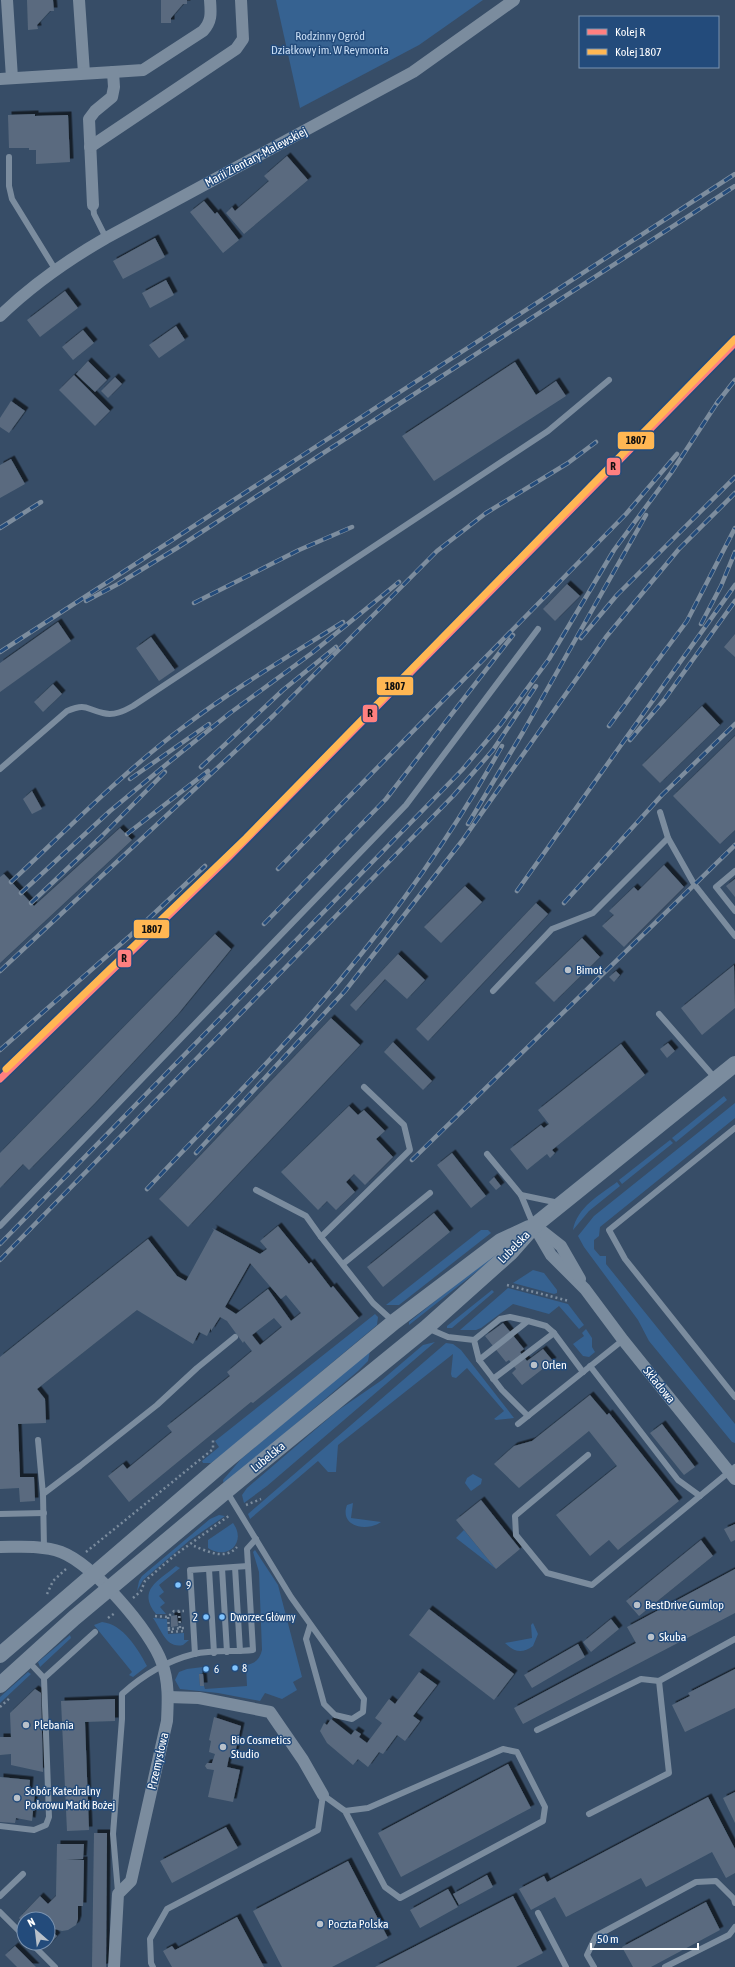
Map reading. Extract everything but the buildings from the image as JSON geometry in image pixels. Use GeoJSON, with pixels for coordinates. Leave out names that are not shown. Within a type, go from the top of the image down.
{"type":"FeatureCollection","features":[{"type":"Feature","properties":{"kind":"street"},"geometry":{"type":"LineString","coordinates":[[6,0],[5,42],[12,78]]}},
{"type":"Feature","properties":{"kind":"street"},"geometry":{"type":"LineString","coordinates":[[79,0],[84,73]]}},
{"type":"Feature","properties":{"kind":"street"},"geometry":{"type":"LineString","coordinates":[[0,79],[143,70],[203,31],[209,24],[211,16],[210,0]]}},
{"type":"Feature","properties":{"kind":"street"},"geometry":{"type":"LineString","coordinates":[[90,147],[236,49],[241,44],[243,32],[240,0]]}},
{"type":"Feature","properties":{"kind":"street","name":"Marii Zientary-Malewskiej"},"geometry":{"type":"LineString","coordinates":[[0,316],[20,297],[55,269],[106,238],[412,72],[514,0]]}},
{"type":"Feature","properties":{"kind":"street"},"geometry":{"type":"LineString","coordinates":[[93,205],[89,118],[112,97],[114,87],[113,72]]}},
{"type":"Feature","properties":{"kind":"street","name":"Lubelska"},"geometry":{"type":"LineString","coordinates":[[0,1685],[108,1590],[226,1491],[426,1328],[511,1252],[534,1226],[735,1064]]}},
{"type":"Feature","properties":{"kind":"street","name":"Lubelska"},"geometry":{"type":"LineString","coordinates":[[0,1655],[93,1574],[394,1322],[502,1241],[534,1226]]}},
{"type":"Feature","properties":{"kind":"street","name":"Składowa"},"geometry":{"type":"LineString","coordinates":[[534,1226],[561,1246],[585,1289],[623,1340],[733,1473]]}},
{"type":"Feature","properties":{"kind":"street"},"geometry":{"type":"LineString","coordinates":[[0,1547],[44,1548],[71,1557],[93,1574]]}},
{"type":"Feature","properties":{"kind":"street","name":"Przemysłowa"},"geometry":{"type":"LineString","coordinates":[[93,1574],[146,1633],[163,1664],[168,1697],[166,1721],[131,1880],[118,1894]]}},
{"type":"Feature","properties":{"kind":"street"},"geometry":{"type":"LineString","coordinates":[[168,1697],[199,1698],[270,1712],[303,1760],[323,1795]]}},
{"type":"Feature","properties":{"kind":"street"},"geometry":{"type":"LineString","coordinates":[[114,1967],[118,1894]]}},
{"type":"Feature","properties":{"kind":"lane"},"geometry":{"type":"LineString","coordinates":[[10,157],[9,186],[12,199],[55,269]]}},
{"type":"Feature","properties":{"kind":"lane"},"geometry":{"type":"LineString","coordinates":[[93,205],[94,214],[106,238]]}},
{"type":"Feature","properties":{"kind":"lane"},"geometry":{"type":"LineString","coordinates":[[0,769],[67,711],[77,707],[88,707],[104,714],[120,713],[133,706],[548,431],[609,380]]}},
{"type":"Feature","properties":{"kind":"lane"},"geometry":{"type":"LineString","coordinates":[[0,1226],[406,805],[538,629]]}},
{"type":"Feature","properties":{"kind":"lane"},"geometry":{"type":"LineString","coordinates":[[660,812],[668,838],[694,884],[735,936]]}},
{"type":"Feature","properties":{"kind":"lane"},"geometry":{"type":"LineString","coordinates":[[493,991],[552,929],[593,912],[668,838]]}},
{"type":"Feature","properties":{"kind":"lane"},"geometry":{"type":"LineString","coordinates":[[735,871],[716,887],[735,910]]}},
{"type":"Feature","properties":{"kind":"lane"},"geometry":{"type":"LineString","coordinates":[[659,1014],[717,1079]]}},
{"type":"Feature","properties":{"kind":"lane"},"geometry":{"type":"LineString","coordinates":[[320,1237],[410,1150],[404,1125],[364,1087]]}},
{"type":"Feature","properties":{"kind":"lane"},"geometry":{"type":"LineString","coordinates":[[735,1128],[608,1230],[625,1259],[735,1397]]}},
{"type":"Feature","properties":{"kind":"lane"},"geometry":{"type":"LineString","coordinates":[[487,1154],[521,1195],[534,1226]]}},
{"type":"Feature","properties":{"kind":"lane"},"geometry":{"type":"LineString","coordinates":[[256,1190],[306,1216],[320,1237],[344,1264],[373,1303],[394,1322]]}},
{"type":"Feature","properties":{"kind":"lane"},"geometry":{"type":"LineString","coordinates":[[344,1264],[430,1193]]}},
{"type":"Feature","properties":{"kind":"lane"},"geometry":{"type":"LineString","coordinates":[[521,1195],[562,1203]]}},
{"type":"Feature","properties":{"kind":"lane"},"geometry":{"type":"LineString","coordinates":[[426,1328],[448,1337],[474,1340],[500,1319],[510,1317],[528,1320],[546,1326],[554,1332],[583,1372]]}},
{"type":"Feature","properties":{"kind":"lane"},"geometry":{"type":"LineString","coordinates":[[479,1360],[528,1320]]}},
{"type":"Feature","properties":{"kind":"lane"},"geometry":{"type":"LineString","coordinates":[[493,1379],[554,1332]]}},
{"type":"Feature","properties":{"kind":"lane"},"geometry":{"type":"LineString","coordinates":[[43,1494],[157,1404],[197,1368],[235,1337]]}},
{"type":"Feature","properties":{"kind":"lane"},"geometry":{"type":"LineString","coordinates":[[474,1340],[479,1360],[502,1390],[528,1416]]}},
{"type":"Feature","properties":{"kind":"lane"},"geometry":{"type":"LineString","coordinates":[[518,1424],[623,1340]]}},
{"type":"Feature","properties":{"kind":"lane"},"geometry":{"type":"LineString","coordinates":[[590,1366],[678,1480],[700,1496]]}},
{"type":"Feature","properties":{"kind":"lane"},"geometry":{"type":"LineString","coordinates":[[38,1440],[43,1494],[44,1548]]}},
{"type":"Feature","properties":{"kind":"lane"},"geometry":{"type":"LineString","coordinates":[[588,1455],[515,1516],[516,1535],[547,1573],[592,1585],[700,1496],[733,1473]]}},
{"type":"Feature","properties":{"kind":"lane"},"geometry":{"type":"LineString","coordinates":[[226,1491],[310,1626],[364,1700],[363,1712],[352,1719],[335,1715],[324,1704],[306,1639],[310,1626]]}},
{"type":"Feature","properties":{"kind":"lane"},"geometry":{"type":"LineString","coordinates":[[0,1514],[44,1513]]}},
{"type":"Feature","properties":{"kind":"lane"},"geometry":{"type":"LineString","coordinates":[[118,1894],[113,1834],[122,1719],[122,1694],[138,1679],[163,1664],[195,1654],[253,1650],[247,1549],[256,1539]]}},
{"type":"Feature","properties":{"kind":"lane"},"geometry":{"type":"LineString","coordinates":[[195,1654],[190,1570],[248,1566]]}},
{"type":"Feature","properties":{"kind":"lane"},"geometry":{"type":"LineString","coordinates":[[235,1567],[240,1651]]}},
{"type":"Feature","properties":{"kind":"lane"},"geometry":{"type":"LineString","coordinates":[[222,1568],[227,1652]]}},
{"type":"Feature","properties":{"kind":"lane"},"geometry":{"type":"LineString","coordinates":[[209,1569],[214,1653]]}},
{"type":"Feature","properties":{"kind":"lane"},"geometry":{"type":"LineString","coordinates":[[44,1678],[95,1632]]}},
{"type":"Feature","properties":{"kind":"lane"},"geometry":{"type":"LineString","coordinates":[[538,1730],[641,1679],[659,1681],[735,1639]]}},
{"type":"Feature","properties":{"kind":"lane"},"geometry":{"type":"LineString","coordinates":[[0,1826],[34,1830],[46,1825],[49,1817],[44,1678],[28,1660]]}},
{"type":"Feature","properties":{"kind":"lane"},"geometry":{"type":"LineString","coordinates":[[589,1814],[669,1773],[659,1681]]}},
{"type":"Feature","properties":{"kind":"lane"},"geometry":{"type":"LineString","coordinates":[[153,1967],[150,1962],[150,1939],[168,1909],[318,1830],[323,1795],[345,1811],[385,1887],[400,1898],[543,1821],[545,1807],[517,1752],[503,1748],[368,1808],[345,1811]]}},
{"type":"Feature","properties":{"kind":"lane"},"geometry":{"type":"LineString","coordinates":[[0,1896],[23,1874]]}},
{"type":"Feature","properties":{"kind":"lane"},"geometry":{"type":"LineString","coordinates":[[594,1967],[587,1955],[596,1936],[696,1882],[716,1881],[734,1899],[735,1903]]}},
{"type":"Feature","properties":{"kind":"lane"},"geometry":{"type":"LineString","coordinates":[[0,1912],[16,1928]]}},
{"type":"Feature","properties":{"kind":"lane"},"geometry":{"type":"LineString","coordinates":[[538,1913],[566,1967]]}},
{"type":"Feature","properties":{"kind":"lane"},"geometry":{"type":"LineString","coordinates":[[665,1967],[729,1935],[735,1927]]}},
{"type":"Feature","properties":{"kind":"lane"},"geometry":{"type":"LineString","coordinates":[[39,1951],[55,1967]]}},
{"type":"Feature","properties":{"kind":"path"},"geometry":{"type":"LineString","coordinates":[[507,1285],[569,1301]]}},
{"type":"Feature","properties":{"kind":"path"},"geometry":{"type":"LineString","coordinates":[[90,1549],[214,1449],[214,1440]]}},
{"type":"Feature","properties":{"kind":"path"},"geometry":{"type":"LineString","coordinates":[[244,1505],[261,1499]]}},
{"type":"Feature","properties":{"kind":"path"},"geometry":{"type":"LineString","coordinates":[[140,1596],[137,1594],[145,1581],[187,1545],[228,1516]]}},
{"type":"Feature","properties":{"kind":"path"},"geometry":{"type":"LineString","coordinates":[[194,1546],[214,1554],[224,1555],[233,1551],[238,1545]]}},
{"type":"Feature","properties":{"kind":"path"},"geometry":{"type":"LineString","coordinates":[[155,1616],[168,1617],[174,1611],[179,1611],[180,1628],[169,1629]]}},
{"type":"Feature","properties":{"kind":"path"},"geometry":{"type":"LineString","coordinates":[[108,1618],[112,1615]]}},
{"type":"Feature","properties":{"kind":"path"},"geometry":{"type":"LineString","coordinates":[[168,1617],[169,1632],[187,1631]]}},
{"type":"Feature","properties":{"kind":"green space","name":"Rodzinny Ogród Działkowy im. W Reymonta"},"geometry":{"type":"Polygon","coordinates":[[[276,0],[483,0],[419,45],[300,108],[276,0]]]}},
{"type":"Feature","properties":{"kind":"green space"},"geometry":{"type":"Polygon","coordinates":[[[724,1096],[727,1100],[676,1142],[672,1138],[724,1096]]]}},
{"type":"Feature","properties":{"kind":"green space"},"geometry":{"type":"Polygon","coordinates":[[[735,1103],[735,1118],[600,1227],[599,1236],[594,1240],[594,1249],[600,1256],[606,1256],[606,1264],[735,1424],[735,1443],[732,1442],[649,1341],[638,1320],[584,1247],[578,1236],[594,1216],[735,1103]]]}},
{"type":"Feature","properties":{"kind":"green space"},"geometry":{"type":"Polygon","coordinates":[[[670,1140],[673,1143],[622,1184],[619,1180],[670,1140]]]}},
{"type":"Feature","properties":{"kind":"green space"},"geometry":{"type":"Polygon","coordinates":[[[617,1182],[620,1186],[589,1211],[573,1230],[575,1222],[584,1208],[617,1182]]]}},
{"type":"Feature","properties":{"kind":"green space"},"geometry":{"type":"Polygon","coordinates":[[[481,1230],[488,1230],[491,1233],[399,1305],[386,1305],[481,1230]]]}},
{"type":"Feature","properties":{"kind":"green space"},"geometry":{"type":"Polygon","coordinates":[[[501,1248],[504,1250],[409,1325],[409,1322],[501,1248]]]}},
{"type":"Feature","properties":{"kind":"green space"},"geometry":{"type":"Polygon","coordinates":[[[533,1270],[544,1273],[557,1290],[557,1293],[554,1294],[513,1283],[533,1270]]]}},
{"type":"Feature","properties":{"kind":"green space"},"geometry":{"type":"Polygon","coordinates":[[[508,1288],[568,1304],[584,1325],[579,1329],[559,1306],[549,1314],[513,1304],[481,1328],[476,1330],[460,1330],[508,1288]]]}},
{"type":"Feature","properties":{"kind":"green space"},"geometry":{"type":"Polygon","coordinates":[[[492,1290],[494,1292],[452,1328],[447,1328],[447,1326],[492,1290]]]}},
{"type":"Feature","properties":{"kind":"green space"},"geometry":{"type":"Polygon","coordinates":[[[375,1314],[378,1317],[377,1325],[223,1454],[211,1463],[203,1463],[202,1461],[219,1447],[215,1441],[375,1314]]]}},
{"type":"Feature","properties":{"kind":"green space"},"geometry":{"type":"Polygon","coordinates":[[[586,1329],[592,1338],[592,1347],[595,1352],[589,1357],[583,1356],[573,1344],[584,1336],[582,1333],[586,1329]]]}},
{"type":"Feature","properties":{"kind":"green space"},"geometry":{"type":"Polygon","coordinates":[[[435,1342],[267,1486],[244,1503],[242,1495],[247,1488],[337,1411],[382,1380],[423,1345],[435,1342]]]}},
{"type":"Feature","properties":{"kind":"green space"},"geometry":{"type":"Polygon","coordinates":[[[446,1343],[453,1344],[461,1350],[514,1418],[494,1419],[504,1411],[467,1368],[456,1378],[452,1377],[453,1354],[338,1445],[336,1472],[328,1472],[318,1461],[250,1519],[248,1514],[446,1343]]]}},
{"type":"Feature","properties":{"kind":"green space"},"geometry":{"type":"Polygon","coordinates":[[[370,1351],[368,1361],[358,1371],[224,1485],[223,1480],[241,1459],[370,1351]]]}},
{"type":"Feature","properties":{"kind":"green space"},"geometry":{"type":"Polygon","coordinates":[[[473,1474],[482,1479],[481,1484],[471,1491],[465,1483],[467,1478],[473,1474]]]}},
{"type":"Feature","properties":{"kind":"green space"},"geometry":{"type":"Polygon","coordinates":[[[353,1503],[351,1518],[381,1522],[369,1527],[356,1526],[351,1523],[347,1518],[346,1512],[347,1505],[353,1503]]]}},
{"type":"Feature","properties":{"kind":"green space"},"geometry":{"type":"Polygon","coordinates":[[[219,1515],[225,1516],[190,1540],[143,1580],[137,1591],[139,1581],[142,1576],[210,1519],[219,1515]]]}},
{"type":"Feature","properties":{"kind":"green space"},"geometry":{"type":"Polygon","coordinates":[[[233,1523],[237,1530],[238,1537],[237,1543],[233,1548],[222,1552],[208,1548],[208,1540],[233,1523]]]}},
{"type":"Feature","properties":{"kind":"green space"},"geometry":{"type":"Polygon","coordinates":[[[464,1530],[496,1569],[456,1538],[464,1530]]]}},
{"type":"Feature","properties":{"kind":"green space"},"geometry":{"type":"Polygon","coordinates":[[[255,1550],[278,1585],[302,1677],[293,1682],[297,1690],[282,1699],[265,1693],[260,1701],[218,1693],[180,1689],[175,1680],[179,1672],[187,1669],[203,1667],[203,1673],[199,1674],[200,1686],[204,1686],[205,1689],[247,1686],[246,1665],[252,1664],[257,1660],[262,1650],[259,1572],[253,1552],[255,1550]]]}},
{"type":"Feature","properties":{"kind":"green space"},"geometry":{"type":"Polygon","coordinates":[[[176,1566],[180,1568],[159,1585],[164,1592],[159,1596],[165,1603],[160,1607],[166,1614],[156,1614],[151,1606],[149,1592],[157,1581],[176,1566]]]}},
{"type":"Feature","properties":{"kind":"green space"},"geometry":{"type":"Polygon","coordinates":[[[153,1618],[167,1619],[168,1634],[184,1633],[184,1640],[189,1640],[183,1645],[172,1644],[165,1637],[153,1618]]]}},
{"type":"Feature","properties":{"kind":"green space"},"geometry":{"type":"Polygon","coordinates":[[[102,1622],[117,1627],[123,1632],[134,1645],[147,1666],[133,1677],[129,1675],[132,1672],[94,1625],[102,1622]]]}},
{"type":"Feature","properties":{"kind":"green space"},"geometry":{"type":"Polygon","coordinates":[[[533,1623],[538,1634],[533,1646],[529,1649],[518,1651],[505,1643],[532,1638],[531,1625],[533,1623]]]}},
{"type":"Feature","properties":{"kind":"green space"},"geometry":{"type":"Polygon","coordinates":[[[70,1635],[71,1638],[40,1667],[38,1662],[70,1635]]]}},
{"type":"Feature","properties":{"kind":"green space"},"geometry":{"type":"Polygon","coordinates":[[[28,1672],[31,1674],[0,1703],[0,1697],[28,1672]]]}},
{"type":"Feature","properties":{"kind":"railway"},"geometry":{"type":"LineString","coordinates":[[0,652],[735,174]]}},
{"type":"Feature","properties":{"kind":"railway"},"geometry":{"type":"LineString","coordinates":[[86,601],[118,584],[177,548],[735,186]]}},
{"type":"Feature","properties":{"kind":"railway"},"geometry":{"type":"LineString","coordinates":[[717,403],[735,380]]}},
{"type":"Feature","properties":{"kind":"railway"},"geometry":{"type":"LineString","coordinates":[[0,1244],[462,770],[501,724],[549,659],[614,550],[671,473],[719,400]]}},
{"type":"Feature","properties":{"kind":"railway"},"geometry":{"type":"LineString","coordinates":[[0,971],[273,716],[437,551],[486,513],[568,463],[596,442]]}},
{"type":"Feature","properties":{"kind":"railway"},"geometry":{"type":"LineString","coordinates":[[278,869],[626,514],[677,454]]}},
{"type":"Feature","properties":{"kind":"railway"},"geometry":{"type":"LineString","coordinates":[[581,638],[617,595],[735,477]]}},
{"type":"Feature","properties":{"kind":"railway"},"geometry":{"type":"LineString","coordinates":[[196,1153],[345,991],[462,841],[606,637],[679,549],[735,493]]}},
{"type":"Feature","properties":{"kind":"railway"},"geometry":{"type":"LineString","coordinates":[[0,528],[41,502]]}},
{"type":"Feature","properties":{"kind":"railway"},"geometry":{"type":"LineString","coordinates":[[468,824],[523,732],[646,515]]}},
{"type":"Feature","properties":{"kind":"railway"},"geometry":{"type":"LineString","coordinates":[[194,603],[299,550],[352,527]]}},
{"type":"Feature","properties":{"kind":"railway"},"geometry":{"type":"LineString","coordinates":[[609,726],[687,621],[735,528]]}},
{"type":"Feature","properties":{"kind":"railway"},"geometry":{"type":"LineString","coordinates":[[701,624],[721,586],[735,552]]}},
{"type":"Feature","properties":{"kind":"railway"},"geometry":{"type":"LineString","coordinates":[[21,893],[110,811],[168,763],[230,713],[312,653],[399,582]]}},
{"type":"Feature","properties":{"kind":"railway"},"geometry":{"type":"LineString","coordinates":[[517,891],[735,585]]}},
{"type":"Feature","properties":{"kind":"railway"},"geometry":{"type":"LineString","coordinates":[[630,740],[664,700],[735,601]]}},
{"type":"Feature","properties":{"kind":"railway"},"geometry":{"type":"LineString","coordinates":[[11,882],[116,783],[160,745],[201,714],[261,673],[343,622]]}},
{"type":"Feature","properties":{"kind":"railway"},"geometry":{"type":"LineString","coordinates":[[264,924],[386,799],[513,635]]}},
{"type":"Feature","properties":{"kind":"railway"},"geometry":{"type":"LineString","coordinates":[[201,767],[283,690],[336,647]]}},
{"type":"Feature","properties":{"kind":"railway"},"geometry":{"type":"LineString","coordinates":[[0,1260],[454,795],[493,750],[536,686]]}},
{"type":"Feature","properties":{"kind":"railway"},"geometry":{"type":"LineString","coordinates":[[130,779],[209,724]]}},
{"type":"Feature","properties":{"kind":"railway"},"geometry":{"type":"LineString","coordinates":[[564,903],[662,795],[735,724]]}},
{"type":"Feature","properties":{"kind":"railway"},"geometry":{"type":"LineString","coordinates":[[147,1189],[294,1033],[363,952],[406,896],[447,837],[502,746]]}},
{"type":"Feature","properties":{"kind":"railway"},"geometry":{"type":"LineString","coordinates":[[127,834],[208,771]]}},
{"type":"Feature","properties":{"kind":"railway"},"geometry":{"type":"LineString","coordinates":[[31,903],[102,836],[165,772]]}},
{"type":"Feature","properties":{"kind":"railway"},"geometry":{"type":"LineString","coordinates":[[412,1160],[735,845]]}},
{"type":"Feature","properties":{"kind":"railway"},"geometry":{"type":"LineString","coordinates":[[0,1050],[131,935],[205,866]]}},
{"type":"Feature","properties":{"kind":"rail line","name":"1807"},"geometry":{"type":"LineString","coordinates":[[6,1069],[246,838],[735,339]]}},
{"type":"Feature","properties":{"kind":"rail line","name":"R"},"geometry":{"type":"LineString","coordinates":[[0,1079],[227,859],[735,343]]}},
{"type":"Feature","properties":{"kind":"place","name":"Bimot"},"geometry":{"type":"Point","coordinates":[568,970]}},
{"type":"Feature","properties":{"kind":"place","name":"Orlen"},"geometry":{"type":"Point","coordinates":[534,1365]}},
{"type":"Feature","properties":{"kind":"place","name":"9"},"geometry":{"type":"Point","coordinates":[178,1585]}},
{"type":"Feature","properties":{"kind":"place","name":"BestDrive Gumlop"},"geometry":{"type":"Point","coordinates":[637,1605]}},
{"type":"Feature","properties":{"kind":"place","name":"2"},"geometry":{"type":"Point","coordinates":[206,1617]}},
{"type":"Feature","properties":{"kind":"place","name":"Dworzec Główny"},"geometry":{"type":"Point","coordinates":[222,1617]}},
{"type":"Feature","properties":{"kind":"place","name":"Skuba"},"geometry":{"type":"Point","coordinates":[651,1637]}},
{"type":"Feature","properties":{"kind":"place","name":"8"},"geometry":{"type":"Point","coordinates":[235,1668]}},
{"type":"Feature","properties":{"kind":"place","name":"6"},"geometry":{"type":"Point","coordinates":[206,1669]}},
{"type":"Feature","properties":{"kind":"place","name":"Plebania"},"geometry":{"type":"Point","coordinates":[26,1725]}},
{"type":"Feature","properties":{"kind":"place","name":"Bio Cosmetics Studio"},"geometry":{"type":"Point","coordinates":[223,1747]}},
{"type":"Feature","properties":{"kind":"place","name":"Sobór Katedralny Pokrowu Matki Bożej"},"geometry":{"type":"Point","coordinates":[17,1798]}},
{"type":"Feature","properties":{"kind":"place","name":"Poczta Polska"},"geometry":{"type":"Point","coordinates":[320,1924]}}]}
